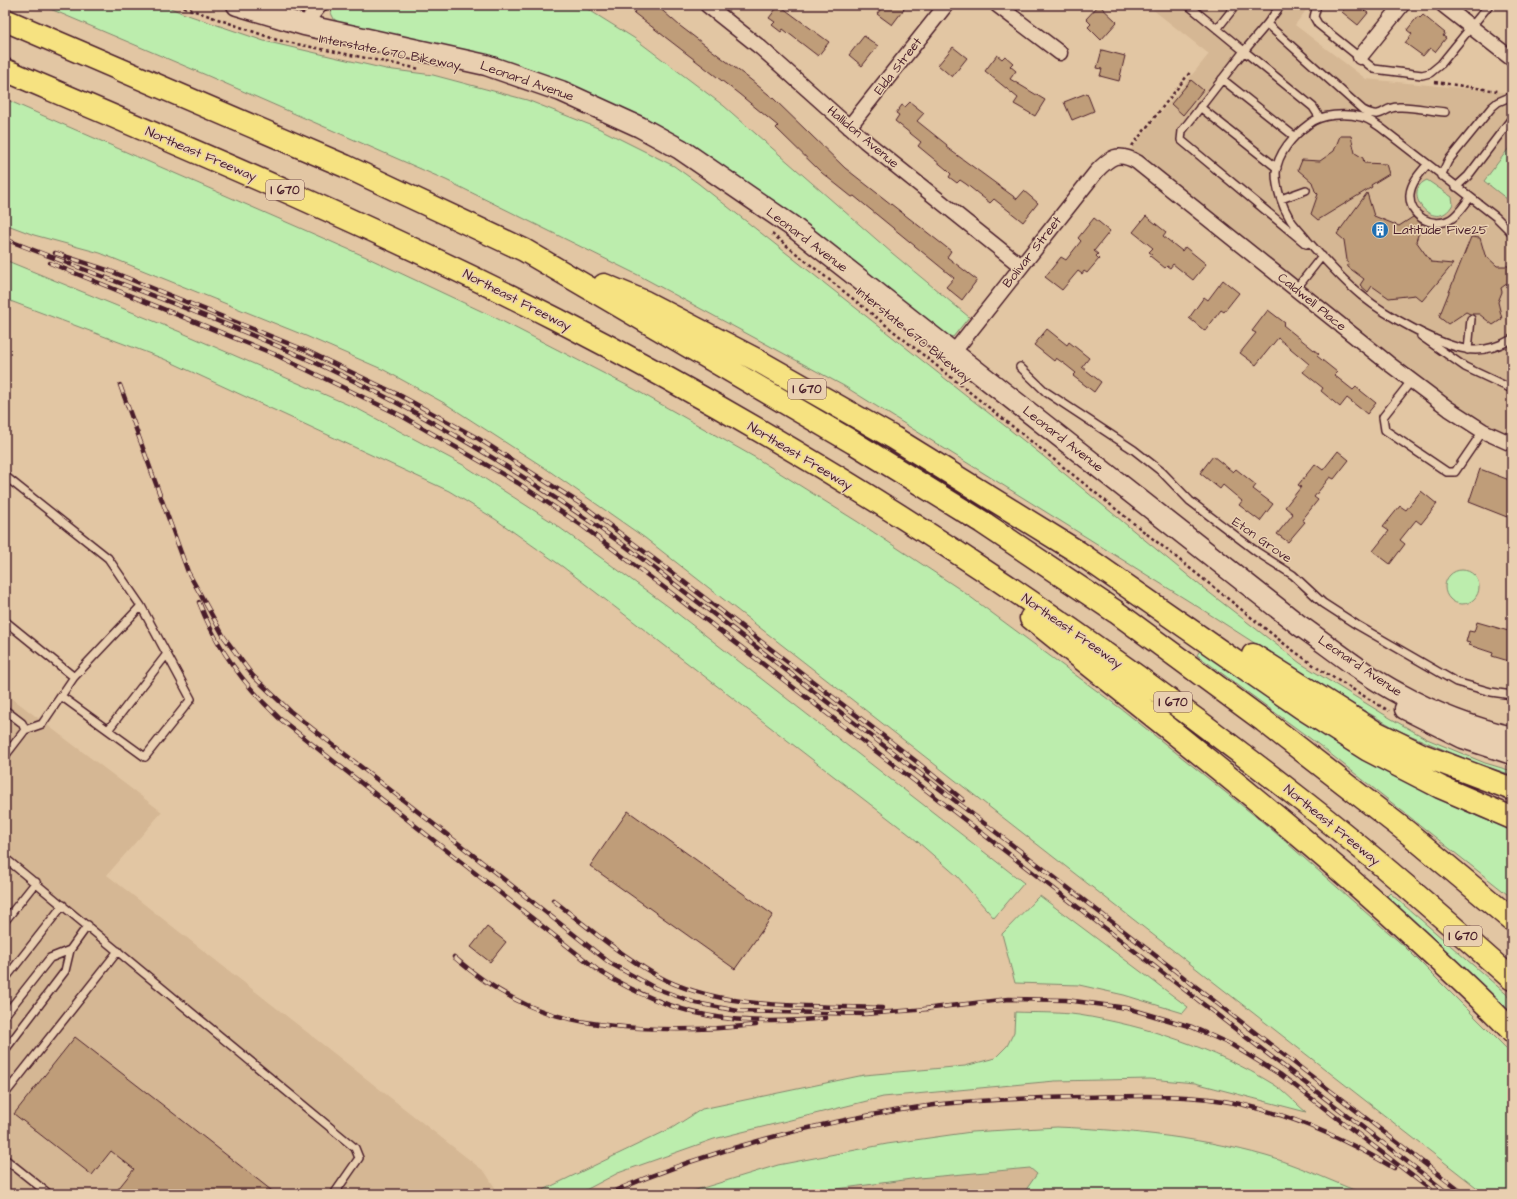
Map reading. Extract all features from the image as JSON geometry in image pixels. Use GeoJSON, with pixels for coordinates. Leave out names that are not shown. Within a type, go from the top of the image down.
{"type":"FeatureCollection","features":[{"type":"Feature","properties":{"kind":"highway","name":"I 670"},"geometry":{"type":"LineString","coordinates":[[5,20],[345,166],[524,250],[645,302],[755,359],[894,438],[1078,552],[1302,708],[1368,750],[1440,788],[1512,818]]}},
{"type":"Feature","properties":{"kind":"highway","name":"Northeast Freeway"},"geometry":{"type":"LineString","coordinates":[[5,70],[336,213],[482,282],[560,321],[771,437],[918,527],[1045,611],[1172,702],[1295,795],[1415,894],[1512,979]]}},
{"type":"Feature","properties":{"kind":"highway"},"geometry":{"type":"LineString","coordinates":[[524,250],[861,447],[982,522],[1116,612],[1264,721],[1407,832],[1512,920]]}},
{"type":"Feature","properties":{"kind":"highway"},"geometry":{"type":"LineString","coordinates":[[918,527],[1279,818],[1361,889],[1444,965],[1512,1031]]}},
{"type":"Feature","properties":{"kind":"highway"},"geometry":{"type":"LineString","coordinates":[[1078,552],[1160,596],[1375,732],[1422,755],[1512,789]]}},
{"type":"Feature","properties":{"kind":"street","name":"Leonard Avenue"},"geometry":{"type":"LineString","coordinates":[[237,5],[304,25],[486,65],[561,91],[640,127],[680,149],[792,226],[1299,625],[1377,680],[1401,694],[1448,716],[1512,737]]}},
{"type":"Feature","properties":{"kind":"street"},"geometry":{"type":"LineString","coordinates":[[304,25],[320,5]]}},
{"type":"Feature","properties":{"kind":"street","name":"Hallidon Avenue"},"geometry":{"type":"LineString","coordinates":[[707,5],[767,53],[849,127],[1021,266]]}},
{"type":"Feature","properties":{"kind":"street","name":"Elda Street"},"geometry":{"type":"LineString","coordinates":[[849,127],[946,5]]}},
{"type":"Feature","properties":{"kind":"street"},"geometry":{"type":"LineString","coordinates":[[997,5],[1060,53]]}},
{"type":"Feature","properties":{"kind":"street"},"geometry":{"type":"LineString","coordinates":[[1360,57],[1402,5]]}},
{"type":"Feature","properties":{"kind":"street"},"geometry":{"type":"LineString","coordinates":[[1443,5],[1512,59]]}},
{"type":"Feature","properties":{"kind":"street","name":"Bolivar Street"},"geometry":{"type":"LineString","coordinates":[[953,353],[1104,162],[1121,156]]}},
{"type":"Feature","properties":{"kind":"street","name":"Caldwell Place"},"geometry":{"type":"LineString","coordinates":[[1121,156],[1137,162],[1296,289],[1466,421],[1483,431],[1512,444]]}},
{"type":"Feature","properties":{"kind":"street","name":"Leonard Avenue"},"geometry":{"type":"LineString","coordinates":[[1299,625],[1363,683],[1395,704],[1435,726],[1463,738],[1512,754]]}},
{"type":"Feature","properties":{"kind":"lane"},"geometry":{"type":"LineString","coordinates":[[1188,5],[1313,107],[1320,118]]}},
{"type":"Feature","properties":{"kind":"lane"},"geometry":{"type":"LineString","coordinates":[[1217,29],[1236,5]]}},
{"type":"Feature","properties":{"kind":"lane"},"geometry":{"type":"LineString","coordinates":[[1281,5],[1182,131],[1180,140],[1322,256]]}},
{"type":"Feature","properties":{"kind":"lane"},"geometry":{"type":"LineString","coordinates":[[1317,5],[1314,18],[1318,24],[1374,69],[1422,75],[1430,73],[1441,64],[1488,5]]}},
{"type":"Feature","properties":{"kind":"lane"},"geometry":{"type":"LineString","coordinates":[[1267,24],[1363,110],[1370,114],[1380,115],[1396,106],[1445,112]]}},
{"type":"Feature","properties":{"kind":"lane"},"geometry":{"type":"LineString","coordinates":[[1222,79],[1294,136]]}},
{"type":"Feature","properties":{"kind":"lane"},"geometry":{"type":"LineString","coordinates":[[1441,176],[1448,161],[1492,107],[1509,94]]}},
{"type":"Feature","properties":{"kind":"lane"},"geometry":{"type":"LineString","coordinates":[[1200,107],[1277,168]]}},
{"type":"Feature","properties":{"kind":"lane"},"geometry":{"type":"LineString","coordinates":[[1512,233],[1496,217],[1441,176],[1380,126],[1363,117],[1347,115],[1320,118],[1313,121],[1294,136],[1286,148],[1277,168],[1281,199],[1290,220],[1322,256],[1361,295],[1465,367],[1512,389]]}},
{"type":"Feature","properties":{"kind":"lane"},"geometry":{"type":"LineString","coordinates":[[1456,187],[1468,176],[1512,118]]}},
{"type":"Feature","properties":{"kind":"lane"},"geometry":{"type":"LineString","coordinates":[[1427,165],[1413,183],[1410,194],[1410,203],[1420,217],[1436,223],[1445,222],[1452,218],[1470,198]]}},
{"type":"Feature","properties":{"kind":"lane"},"geometry":{"type":"LineString","coordinates":[[1281,199],[1306,190]]}},
{"type":"Feature","properties":{"kind":"lane"},"geometry":{"type":"LineString","coordinates":[[1296,289],[1322,256]]}},
{"type":"Feature","properties":{"kind":"lane"},"geometry":{"type":"LineString","coordinates":[[1388,313],[1451,347],[1468,350],[1481,350],[1496,346],[1512,339]]}},
{"type":"Feature","properties":{"kind":"lane"},"geometry":{"type":"LineString","coordinates":[[1468,350],[1471,319]]}},
{"type":"Feature","properties":{"kind":"lane","name":"Eton Grove"},"geometry":{"type":"LineString","coordinates":[[1020,367],[1046,392],[1134,450],[1164,474],[1190,501],[1257,552],[1293,575],[1323,603],[1357,625],[1456,682],[1491,692],[1512,695]]}},
{"type":"Feature","properties":{"kind":"lane"},"geometry":{"type":"LineString","coordinates":[[1412,380],[1383,417],[1385,430],[1447,472],[1455,472],[1483,431]]}},
{"type":"Feature","properties":{"kind":"lane"},"geometry":{"type":"LineString","coordinates":[[5,476],[108,558],[141,606],[191,699],[145,757],[61,696]]}},
{"type":"Feature","properties":{"kind":"lane"},"geometry":{"type":"LineString","coordinates":[[5,756],[25,730],[42,724],[74,677],[141,606]]}},
{"type":"Feature","properties":{"kind":"lane"},"geometry":{"type":"LineString","coordinates":[[5,621],[74,677]]}},
{"type":"Feature","properties":{"kind":"lane"},"geometry":{"type":"LineString","coordinates":[[108,730],[166,654]]}},
{"type":"Feature","properties":{"kind":"lane"},"geometry":{"type":"LineString","coordinates":[[5,710],[22,723],[25,730]]}},
{"type":"Feature","properties":{"kind":"lane"},"geometry":{"type":"LineString","coordinates":[[5,858],[88,925],[355,1148],[359,1158],[334,1194]]}},
{"type":"Feature","properties":{"kind":"lane"},"geometry":{"type":"LineString","coordinates":[[5,921],[36,882]]}},
{"type":"Feature","properties":{"kind":"lane"},"geometry":{"type":"LineString","coordinates":[[5,979],[63,905]]}},
{"type":"Feature","properties":{"kind":"lane"},"geometry":{"type":"LineString","coordinates":[[5,1050],[65,971],[70,950],[88,925]]}},
{"type":"Feature","properties":{"kind":"lane"},"geometry":{"type":"LineString","coordinates":[[5,1015],[50,958],[70,950]]}},
{"type":"Feature","properties":{"kind":"lane"},"geometry":{"type":"LineString","coordinates":[[5,1094],[118,951]]}},
{"type":"Feature","properties":{"kind":"lane"},"geometry":{"type":"LineString","coordinates":[[5,1159],[49,1194]]}},
{"type":"Feature","properties":{"kind":"path","name":"Interstate 670 Bikeway"},"geometry":{"type":"LineString","coordinates":[[178,5],[277,40],[428,70]]}},
{"type":"Feature","properties":{"kind":"path"},"geometry":{"type":"LineString","coordinates":[[1121,156],[1130,148],[1191,70]]}},
{"type":"Feature","properties":{"kind":"path"},"geometry":{"type":"LineString","coordinates":[[1429,81],[1509,94]]}},
{"type":"Feature","properties":{"kind":"path","name":"Interstate 670 Bikeway"},"geometry":{"type":"LineString","coordinates":[[770,232],[1097,494]]}},
{"type":"Feature","properties":{"kind":"shaded area"},"geometry":{"type":"Polygon","coordinates":[[[1147,5],[1310,5],[1295,25],[1366,79],[1512,93],[1512,144],[1484,181],[1512,203],[1512,443],[1488,437],[1124,158],[1209,54],[1147,5]]]}},
{"type":"Feature","properties":{"kind":"shaded area"},"geometry":{"type":"Polygon","coordinates":[[[5,693],[162,812],[107,875],[485,1172],[499,1194],[5,1194],[5,693]]]}},
{"type":"Feature","properties":{"kind":"shaded area"},"geometry":{"type":"Polygon","coordinates":[[[1030,1168],[1038,1174],[1023,1194],[799,1194],[919,1178],[1030,1168]]]}},
{"type":"Feature","properties":{"kind":"green space"},"geometry":{"type":"Polygon","coordinates":[[[41,5],[164,5],[182,13],[264,41],[386,69],[433,75],[527,100],[598,128],[674,166],[699,184],[1043,456],[1202,587],[1300,663],[1427,739],[1485,763],[1512,771],[1512,775],[1473,762],[1400,731],[1323,687],[1203,610],[844,386],[640,276],[446,180],[41,5]]]}},
{"type":"Feature","properties":{"kind":"green space"},"geometry":{"type":"Polygon","coordinates":[[[267,5],[309,5],[295,14],[267,5]]]}},
{"type":"Feature","properties":{"kind":"green space"},"geometry":{"type":"Polygon","coordinates":[[[333,5],[581,5],[634,38],[724,106],[892,253],[969,317],[953,337],[941,334],[809,230],[741,180],[671,135],[341,24],[334,19],[331,13],[333,5]]]}},
{"type":"Feature","properties":{"kind":"green space"},"geometry":{"type":"Polygon","coordinates":[[[5,99],[364,256],[496,318],[634,389],[756,458],[858,522],[961,590],[1124,711],[1270,828],[1405,947],[1506,1048],[1512,1056],[1512,1194],[1485,1194],[645,538],[545,468],[446,404],[384,370],[306,336],[100,253],[34,235],[5,224],[5,99]]]}},
{"type":"Feature","properties":{"kind":"green space"},"geometry":{"type":"Polygon","coordinates":[[[1512,144],[1512,203],[1484,181],[1512,144]]]}},
{"type":"Feature","properties":{"kind":"green space"},"geometry":{"type":"Polygon","coordinates":[[[1427,180],[1452,197],[1453,204],[1446,213],[1438,215],[1430,214],[1418,201],[1417,193],[1419,186],[1427,180]]]}},
{"type":"Feature","properties":{"kind":"green space"},"geometry":{"type":"Polygon","coordinates":[[[5,260],[178,331],[358,409],[465,466],[549,520],[669,607],[1024,883],[994,918],[957,876],[910,835],[563,567],[495,519],[449,491],[164,359],[5,299],[5,260]]]}},
{"type":"Feature","properties":{"kind":"green space"},"geometry":{"type":"Polygon","coordinates":[[[1465,570],[1474,575],[1478,580],[1478,594],[1474,599],[1469,603],[1459,604],[1455,603],[1446,594],[1445,584],[1446,580],[1455,571],[1465,570]]]}},
{"type":"Feature","properties":{"kind":"green space"},"geometry":{"type":"Polygon","coordinates":[[[1201,649],[1369,761],[1427,793],[1481,818],[1512,829],[1512,898],[1319,745],[1197,655],[1201,649]]]}},
{"type":"Feature","properties":{"kind":"green space"},"geometry":{"type":"Polygon","coordinates":[[[1390,893],[1512,999],[1512,1015],[1452,956],[1386,897],[1390,893]]]}},
{"type":"Feature","properties":{"kind":"green space"},"geometry":{"type":"Polygon","coordinates":[[[1039,896],[1188,1007],[1183,1013],[1124,995],[1079,985],[1015,983],[1002,934],[1039,896]]]}},
{"type":"Feature","properties":{"kind":"green space"},"geometry":{"type":"Polygon","coordinates":[[[1015,1012],[1079,1015],[1130,1025],[1179,1040],[1204,1049],[1251,1071],[1277,1087],[1306,1112],[1195,1083],[1150,1079],[1055,1081],[883,1097],[714,1139],[618,1173],[578,1194],[535,1194],[672,1128],[702,1109],[864,1075],[965,1066],[995,1058],[1007,1046],[1014,1032],[1015,1012]]]}},
{"type":"Feature","properties":{"kind":"green space"},"geometry":{"type":"Polygon","coordinates":[[[1057,1127],[1112,1130],[1169,1136],[1253,1152],[1311,1172],[1364,1194],[1023,1194],[1037,1174],[1030,1168],[919,1178],[799,1194],[683,1194],[778,1165],[887,1144],[971,1132],[1057,1127]]]}},
{"type":"Feature","properties":{"kind":"building"},"geometry":{"type":"Polygon","coordinates":[[[641,5],[656,5],[680,26],[751,80],[774,99],[845,168],[951,251],[947,257],[977,280],[962,300],[946,287],[954,278],[854,196],[852,197],[822,173],[776,128],[778,126],[634,13],[641,5]]]}},
{"type":"Feature","properties":{"kind":"building"},"geometry":{"type":"Polygon","coordinates":[[[779,5],[829,42],[818,56],[783,29],[781,32],[772,25],[775,22],[769,18],[779,5]]]}},
{"type":"Feature","properties":{"kind":"building"},"geometry":{"type":"Polygon","coordinates":[[[884,5],[907,5],[892,25],[877,14],[884,5]]]}},
{"type":"Feature","properties":{"kind":"building"},"geometry":{"type":"Polygon","coordinates":[[[1099,5],[1117,22],[1101,40],[1088,27],[1091,24],[1086,19],[1099,5]]]}},
{"type":"Feature","properties":{"kind":"building"},"geometry":{"type":"Polygon","coordinates":[[[1347,5],[1357,5],[1368,13],[1358,25],[1342,12],[1347,5]]]}},
{"type":"Feature","properties":{"kind":"building"},"geometry":{"type":"Polygon","coordinates":[[[1423,15],[1445,33],[1443,36],[1446,38],[1435,52],[1430,48],[1423,56],[1405,43],[1412,34],[1407,30],[1418,16],[1420,18],[1423,15]]]}},
{"type":"Feature","properties":{"kind":"building"},"geometry":{"type":"Polygon","coordinates":[[[864,36],[878,46],[862,66],[849,55],[864,36]]]}},
{"type":"Feature","properties":{"kind":"building"},"geometry":{"type":"Polygon","coordinates":[[[953,47],[967,58],[952,77],[938,65],[953,47]]]}},
{"type":"Feature","properties":{"kind":"building"},"geometry":{"type":"Polygon","coordinates":[[[1102,50],[1125,56],[1119,81],[1100,76],[1102,69],[1097,68],[1102,50]]]}},
{"type":"Feature","properties":{"kind":"building"},"geometry":{"type":"Polygon","coordinates":[[[997,55],[1002,59],[1005,56],[1013,63],[1010,66],[1016,71],[1010,79],[1045,100],[1035,116],[1014,104],[1018,98],[985,71],[997,55]]]}},
{"type":"Feature","properties":{"kind":"building"},"geometry":{"type":"Polygon","coordinates":[[[1191,80],[1203,90],[1183,115],[1171,104],[1191,80]]]}},
{"type":"Feature","properties":{"kind":"building"},"geometry":{"type":"Polygon","coordinates":[[[1087,93],[1094,111],[1072,120],[1064,102],[1087,93]]]}},
{"type":"Feature","properties":{"kind":"building"},"geometry":{"type":"Polygon","coordinates":[[[910,102],[924,113],[917,121],[947,145],[946,147],[1017,199],[1024,191],[1038,203],[1023,222],[994,199],[990,203],[960,180],[957,183],[949,177],[951,174],[946,169],[918,146],[921,142],[895,121],[899,115],[896,113],[902,105],[905,107],[910,102]]]}},
{"type":"Feature","properties":{"kind":"building"},"geometry":{"type":"Polygon","coordinates":[[[1340,136],[1351,136],[1355,153],[1363,158],[1364,163],[1386,164],[1389,174],[1371,185],[1372,187],[1318,220],[1311,214],[1318,194],[1315,191],[1312,182],[1298,170],[1302,160],[1320,161],[1334,151],[1340,136]]]}},
{"type":"Feature","properties":{"kind":"building"},"geometry":{"type":"Polygon","coordinates":[[[1367,193],[1374,216],[1399,226],[1413,217],[1422,224],[1416,241],[1431,262],[1453,264],[1422,301],[1415,295],[1389,298],[1372,286],[1368,292],[1360,285],[1364,279],[1348,267],[1344,240],[1337,234],[1367,193]]]}},
{"type":"Feature","properties":{"kind":"building"},"geometry":{"type":"Polygon","coordinates":[[[1146,216],[1166,232],[1163,236],[1182,251],[1185,247],[1206,264],[1193,280],[1173,264],[1170,268],[1167,266],[1165,268],[1150,256],[1152,254],[1149,252],[1153,248],[1133,232],[1146,216]]]}},
{"type":"Feature","properties":{"kind":"building"},"geometry":{"type":"Polygon","coordinates":[[[1094,218],[1110,231],[1094,251],[1098,254],[1096,256],[1099,259],[1087,273],[1084,271],[1082,274],[1078,271],[1062,290],[1045,277],[1061,257],[1066,260],[1081,241],[1078,238],[1094,218]]]}},
{"type":"Feature","properties":{"kind":"building"},"geometry":{"type":"Polygon","coordinates":[[[1471,237],[1480,238],[1485,255],[1497,266],[1512,266],[1512,280],[1501,288],[1502,292],[1498,302],[1502,319],[1493,325],[1479,314],[1470,314],[1466,312],[1448,324],[1439,317],[1471,237]]]}},
{"type":"Feature","properties":{"kind":"building"},"geometry":{"type":"Polygon","coordinates":[[[1223,280],[1239,293],[1224,312],[1221,310],[1205,331],[1189,318],[1204,297],[1208,300],[1223,280]]]}},
{"type":"Feature","properties":{"kind":"building"},"geometry":{"type":"Polygon","coordinates":[[[1268,310],[1285,323],[1283,325],[1319,354],[1317,356],[1337,372],[1334,375],[1353,390],[1356,387],[1376,403],[1367,414],[1347,398],[1340,407],[1321,391],[1323,388],[1303,372],[1309,364],[1278,338],[1256,365],[1240,353],[1256,333],[1252,331],[1268,310]]]}},
{"type":"Feature","properties":{"kind":"building"},"geometry":{"type":"Polygon","coordinates":[[[1047,329],[1067,345],[1069,342],[1089,358],[1082,367],[1101,382],[1094,392],[1073,376],[1076,373],[1066,365],[1056,358],[1054,361],[1034,345],[1047,329]]]}},
{"type":"Feature","properties":{"kind":"building"},"geometry":{"type":"Polygon","coordinates":[[[1338,451],[1349,460],[1334,479],[1330,477],[1314,497],[1318,500],[1302,520],[1305,522],[1288,542],[1277,534],[1293,514],[1285,507],[1301,487],[1298,485],[1315,464],[1323,470],[1338,451]]]}},
{"type":"Feature","properties":{"kind":"building"},"geometry":{"type":"Polygon","coordinates":[[[1213,456],[1233,472],[1236,469],[1256,485],[1253,489],[1273,504],[1260,521],[1239,505],[1242,501],[1223,485],[1220,489],[1200,473],[1213,456]]]}},
{"type":"Feature","properties":{"kind":"building"},"geometry":{"type":"Polygon","coordinates":[[[1480,469],[1512,481],[1512,517],[1508,515],[1507,517],[1469,502],[1480,469]]]}},
{"type":"Feature","properties":{"kind":"building"},"geometry":{"type":"Polygon","coordinates":[[[1421,491],[1437,504],[1421,524],[1416,520],[1400,540],[1405,544],[1390,564],[1373,551],[1389,531],[1383,527],[1400,506],[1406,510],[1421,491]]]}},
{"type":"Feature","properties":{"kind":"building"},"geometry":{"type":"Polygon","coordinates":[[[1477,622],[1512,632],[1512,662],[1492,656],[1493,653],[1469,645],[1470,643],[1466,642],[1469,631],[1474,632],[1477,622]]]}},
{"type":"Feature","properties":{"kind":"building"},"geometry":{"type":"Polygon","coordinates":[[[628,811],[773,915],[735,969],[590,866],[628,811]]]}},
{"type":"Feature","properties":{"kind":"building"},"geometry":{"type":"Polygon","coordinates":[[[487,927],[506,942],[490,962],[471,947],[487,927]]]}},
{"type":"Feature","properties":{"kind":"building"},"geometry":{"type":"Polygon","coordinates":[[[75,1037],[276,1194],[114,1194],[134,1169],[111,1151],[92,1175],[14,1114],[75,1037]]]}},
{"type":"Feature","properties":{"kind":"railway"},"geometry":{"type":"LineString","coordinates":[[5,239],[270,342],[392,400],[495,459],[529,481],[628,548],[1464,1194]]}},
{"type":"Feature","properties":{"kind":"railway"},"geometry":{"type":"LineString","coordinates":[[55,253],[110,271],[307,351],[401,396],[479,439],[584,506],[917,762],[963,800]]}},
{"type":"Feature","properties":{"kind":"railway"},"geometry":{"type":"LineString","coordinates":[[50,263],[274,354],[400,415],[518,483],[581,525],[666,589],[1449,1194]]}},
{"type":"Feature","properties":{"kind":"railway"},"geometry":{"type":"LineString","coordinates":[[120,385],[188,572],[224,637],[253,676],[290,711],[610,963],[655,988],[696,1003],[738,1011],[865,1014],[928,1009]]}},
{"type":"Feature","properties":{"kind":"railway"},"geometry":{"type":"LineString","coordinates":[[199,602],[206,619],[232,664],[254,692],[279,718],[599,971],[627,987],[654,999],[681,1009],[708,1016],[764,1021],[826,1018]]}},
{"type":"Feature","properties":{"kind":"railway"},"geometry":{"type":"LineString","coordinates":[[553,900],[642,967],[681,987],[708,995],[766,1004],[882,1008]]}},
{"type":"Feature","properties":{"kind":"railway"},"geometry":{"type":"LineString","coordinates":[[454,957],[489,984],[507,995],[527,1005],[552,1014],[580,1021],[640,1028],[670,1029],[700,1029],[756,1025]]}},
{"type":"Feature","properties":{"kind":"railway"},"geometry":{"type":"LineString","coordinates":[[924,1009],[1009,999],[1066,1000],[1127,1008],[1192,1027],[1232,1045],[1281,1075],[1436,1194]]}},
{"type":"Feature","properties":{"kind":"railway"},"geometry":{"type":"LineString","coordinates":[[607,1194],[729,1149],[813,1127],[899,1110],[942,1104],[1028,1098],[1160,1096],[1220,1100],[1260,1109],[1300,1122],[1357,1147],[1394,1168]]}},
{"type":"Feature","properties":{"kind":"place","name":"Latitude Five25"},"geometry":{"type":"Point","coordinates":[1380,230]}}]}
